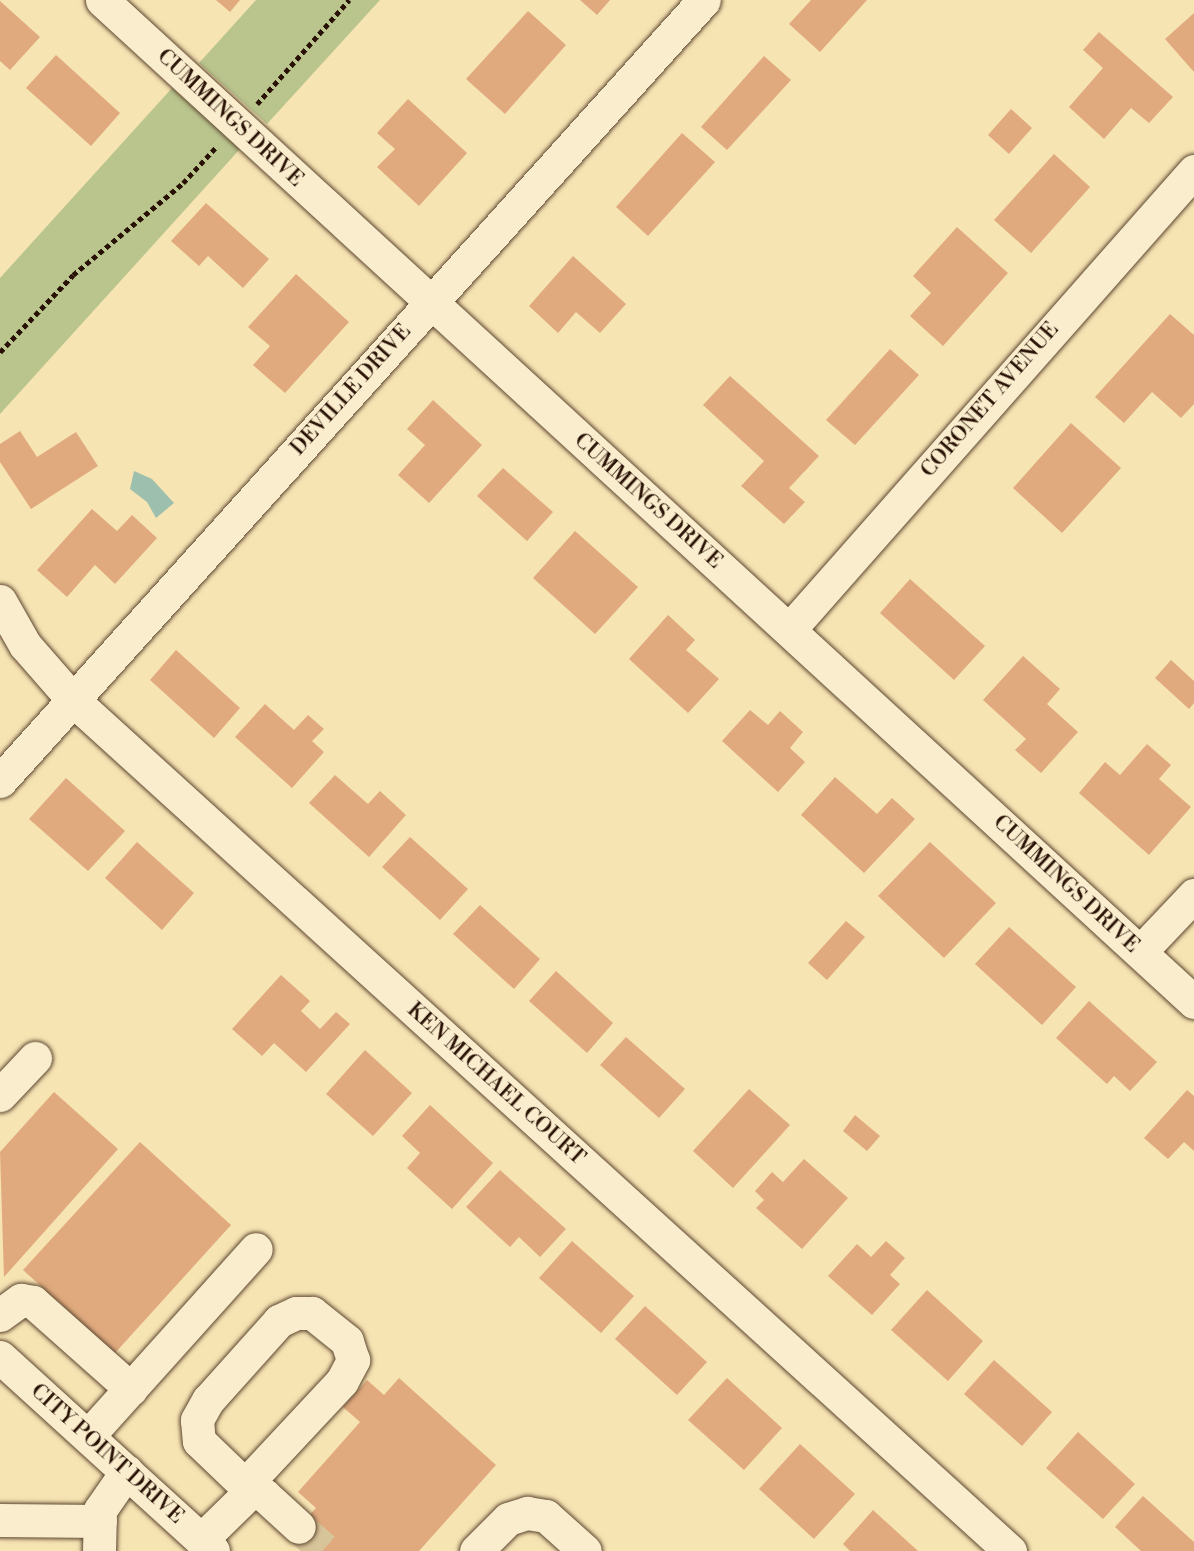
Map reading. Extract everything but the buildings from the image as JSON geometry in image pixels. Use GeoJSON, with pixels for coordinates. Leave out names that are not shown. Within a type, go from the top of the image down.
{"type":"FeatureCollection","features":[{"type":"Feature","properties":{"kind":"street","name":"CUMMINGS DRIVE"},"geometry":{"type":"LineString","coordinates":[[102,0],[1194,1002]]}},
{"type":"Feature","properties":{"kind":"street","name":"DEVILLE DRIVE"},"geometry":{"type":"LineString","coordinates":[[0,781],[704,0]]}},
{"type":"Feature","properties":{"kind":"street","name":"CORONET AVENUE"},"geometry":{"type":"LineString","coordinates":[[789,630],[1194,172]]}},
{"type":"Feature","properties":{"kind":"street","name":"KEN MICHAEL COURT"},"geometry":{"type":"LineString","coordinates":[[0,601],[25,645],[73,700],[1010,1551]]}},
{"type":"Feature","properties":{"kind":"street"},"geometry":{"type":"LineString","coordinates":[[1140,952],[1194,895]]}},
{"type":"Feature","properties":{"kind":"street"},"geometry":{"type":"LineString","coordinates":[[0,1095],[35,1058]]}},
{"type":"Feature","properties":{"kind":"street"},"geometry":{"type":"LineString","coordinates":[[88,1436],[256,1249]]}},
{"type":"Feature","properties":{"kind":"street"},"geometry":{"type":"LineString","coordinates":[[0,1315],[21,1300],[33,1302],[131,1389]]}},
{"type":"Feature","properties":{"kind":"street"},"geometry":{"type":"LineString","coordinates":[[207,1545],[248,1488],[342,1381],[353,1360],[347,1340],[312,1313],[296,1312],[279,1321],[208,1400],[197,1420],[199,1441],[248,1488],[264,1494],[299,1527]]}},
{"type":"Feature","properties":{"kind":"street","name":"CITY POINT DRIVE"},"geometry":{"type":"LineString","coordinates":[[0,1357],[207,1545]]}},
{"type":"Feature","properties":{"kind":"street"},"geometry":{"type":"LineString","coordinates":[[0,1520],[99,1536],[100,1510],[127,1471]]}},
{"type":"Feature","properties":{"kind":"street"},"geometry":{"type":"LineString","coordinates":[[476,1551],[508,1519],[527,1513],[546,1516],[585,1551]]}},
{"type":"Feature","properties":{"kind":"path"},"geometry":{"type":"LineString","coordinates":[[257,104],[349,0]]}},
{"type":"Feature","properties":{"kind":"path"},"geometry":{"type":"LineString","coordinates":[[0,352],[73,275],[183,183],[223,140]]}},
{"type":"Feature","properties":{"kind":"green space"},"geometry":{"type":"Polygon","coordinates":[[[256,0],[380,0],[267,124],[199,63],[256,0]]]}},
{"type":"Feature","properties":{"kind":"green space"},"geometry":{"type":"Polygon","coordinates":[[[172,88],[240,149],[0,414],[0,278],[172,88]]]}},
{"type":"Feature","properties":{"kind":"shaded area"},"geometry":{"type":"Polygon","coordinates":[[[134,471],[152,479],[174,503],[156,518],[147,502],[130,489],[134,471]]]}},
{"type":"Feature","properties":{"kind":"tunnel"},"geometry":{"type":"LineString","coordinates":[[299,1527],[327,1551]]}}]}
